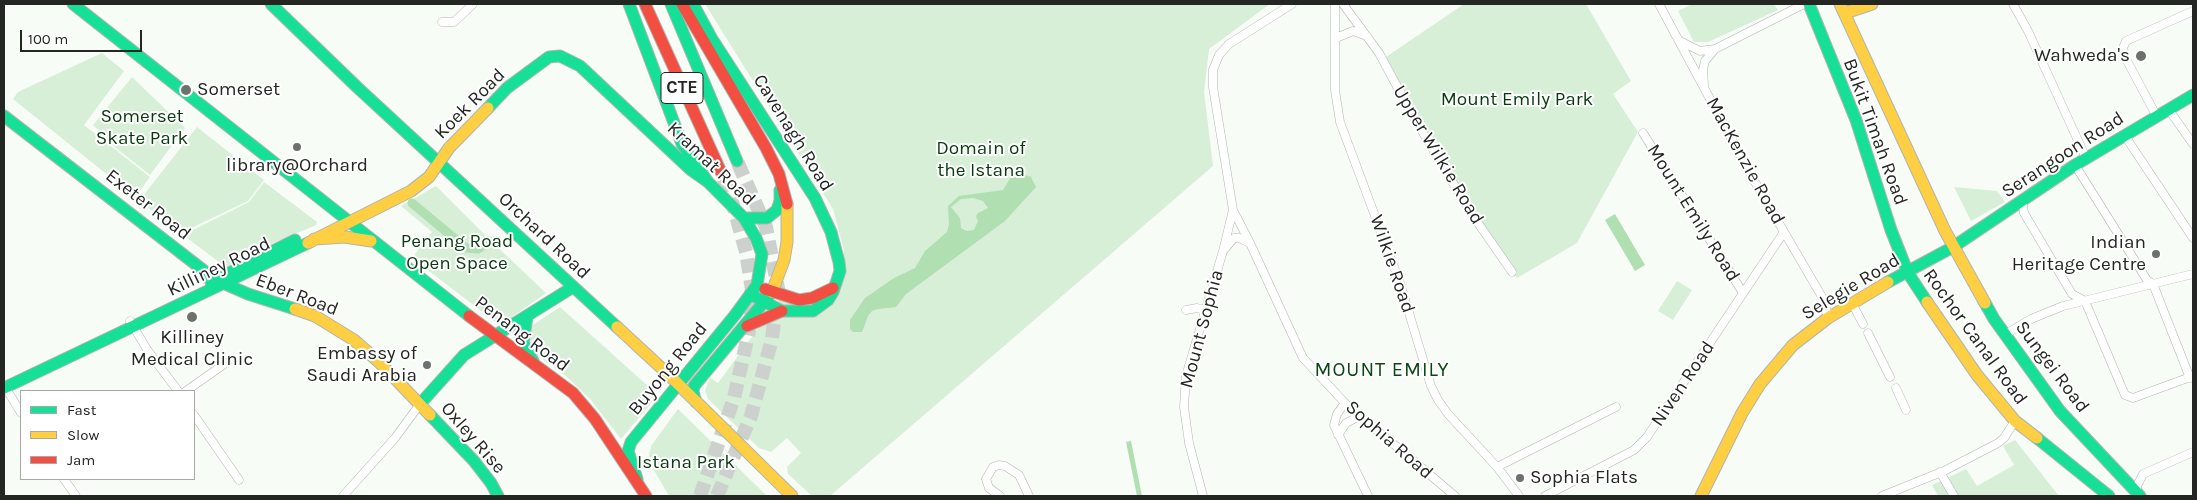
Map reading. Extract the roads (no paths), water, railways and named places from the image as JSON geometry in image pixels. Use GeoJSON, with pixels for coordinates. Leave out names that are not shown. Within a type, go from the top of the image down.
{"type":"FeatureCollection","features":[{"type":"Feature","properties":{"kind":"main road","name":"Penang Road"},"geometry":{"type":"LineString","coordinates":[[73,4],[373,241],[573,393],[583,404],[646,496]]}},
{"type":"Feature","properties":{"kind":"main road","name":"Orchard Road"},"geometry":{"type":"LineString","coordinates":[[270,4],[677,384],[792,496]]}},
{"type":"Feature","properties":{"kind":"main road"},"geometry":{"type":"LineString","coordinates":[[629,4],[682,144],[708,182]]}},
{"type":"Feature","properties":{"kind":"main road","name":"CTE"},"geometry":{"type":"LineString","coordinates":[[645,4],[720,172]]}},
{"type":"Feature","properties":{"kind":"main road","name":"CTE"},"geometry":{"type":"LineString","coordinates":[[671,4],[737,161]]}},
{"type":"Feature","properties":{"kind":"main road"},"geometry":{"type":"LineString","coordinates":[[682,4],[766,148],[779,174],[780,201],[777,210],[767,218],[744,218]]}},
{"type":"Feature","properties":{"kind":"main road","name":"Cavenagh Road"},"geometry":{"type":"LineString","coordinates":[[693,4],[712,38],[815,198],[831,232],[840,262],[840,271],[828,300],[813,311],[782,311],[764,302],[753,290]]}},
{"type":"Feature","properties":{"kind":"main road","name":"Bukit Timah Road"},"geometry":{"type":"LineString","coordinates":[[1809,4],[1856,120],[1891,230],[1908,273]]}},
{"type":"Feature","properties":{"kind":"main road"},"geometry":{"type":"LineString","coordinates":[[1842,8],[1872,4]]}},
{"type":"Feature","properties":{"kind":"main road","name":"Bukit Timah Road"},"geometry":{"type":"LineString","coordinates":[[1842,8],[1953,247]]}},
{"type":"Feature","properties":{"kind":"main road","name":"Koek Road"},"geometry":{"type":"LineString","coordinates":[[439,162],[507,88],[549,57],[560,56],[580,66]]}},
{"type":"Feature","properties":{"kind":"main road","name":"Kramat Road"},"geometry":{"type":"LineString","coordinates":[[580,66],[691,170],[708,182],[744,218],[756,238],[762,254],[761,269],[753,290]]}},
{"type":"Feature","properties":{"kind":"main road","name":"Serangoon Road"},"geometry":{"type":"LineString","coordinates":[[1953,247],[2022,204],[2086,158],[2193,95]]}},
{"type":"Feature","properties":{"kind":"main road","name":"Exeter Road"},"geometry":{"type":"LineString","coordinates":[[4,116],[220,282]]}},
{"type":"Feature","properties":{"kind":"main road","name":"Killiney Road"},"geometry":{"type":"LineString","coordinates":[[4,387],[220,282],[351,223],[411,191],[429,177],[439,162]]}},
{"type":"Feature","properties":{"kind":"main road","name":"Buyong Road"},"geometry":{"type":"LineString","coordinates":[[696,402],[693,392],[694,386],[772,292],[784,260],[787,242],[787,201],[779,174]]}},
{"type":"Feature","properties":{"kind":"main road","name":"Killiney Road"},"geometry":{"type":"LineString","coordinates":[[220,282],[332,223],[334,217],[332,208]]}},
{"type":"Feature","properties":{"kind":"main road"},"geometry":{"type":"LineString","coordinates":[[314,239],[345,237],[373,241]]}},
{"type":"Feature","properties":{"kind":"main road","name":"Selegie Road"},"geometry":{"type":"LineString","coordinates":[[1701,496],[1742,413],[1760,384],[1793,345],[1828,318],[1852,303],[1953,247]]}},
{"type":"Feature","properties":{"kind":"main road","name":"Sungei Road"},"geometry":{"type":"LineString","coordinates":[[1953,247],[2004,335],[2060,410],[2139,495]]}},
{"type":"Feature","properties":{"kind":"main road","name":"Rochor Canal Road"},"geometry":{"type":"LineString","coordinates":[[1908,273],[1977,375],[2015,421],[2109,496]]}},
{"type":"Feature","properties":{"kind":"main road","name":"Eber Road"},"geometry":{"type":"LineString","coordinates":[[220,282],[248,294],[315,316],[336,327],[371,354],[421,406]]}},
{"type":"Feature","properties":{"kind":"main road"},"geometry":{"type":"LineString","coordinates":[[421,406],[464,356],[497,337],[572,287]]}},
{"type":"Feature","properties":{"kind":"main road"},"geometry":{"type":"LineString","coordinates":[[753,290],[772,292],[799,300],[812,298],[833,288]]}},
{"type":"Feature","properties":{"kind":"main road","name":"Buyong Road"},"geometry":{"type":"LineString","coordinates":[[637,481],[628,451],[630,442],[753,290]]}},
{"type":"Feature","properties":{"kind":"main road"},"geometry":{"type":"LineString","coordinates":[[744,327],[782,311]]}},
{"type":"Feature","properties":{"kind":"main road"},"geometry":{"type":"LineString","coordinates":[[527,317],[523,343],[535,365]]}},
{"type":"Feature","properties":{"kind":"main road","name":"Oxley Rise"},"geometry":{"type":"LineString","coordinates":[[421,406],[474,461],[491,483],[498,496]]}},
{"type":"Feature","properties":{"kind":"street"},"geometry":{"type":"LineString","coordinates":[[442,22],[454,22],[473,4]]}},
{"type":"Feature","properties":{"kind":"street","name":"Sophia Road"},"geometry":{"type":"LineString","coordinates":[[1292,4],[1229,44],[1219,55],[1213,70],[1213,87],[1233,210],[1303,358],[1345,403],[1455,496]]}},
{"type":"Feature","properties":{"kind":"street","name":"Wilkie Road"},"geometry":{"type":"LineString","coordinates":[[1335,4],[1335,90],[1340,122],[1400,283],[1432,386],[1448,414],[1497,467],[1515,494]]}},
{"type":"Feature","properties":{"kind":"street","name":"Upper Wilkie Road"},"geometry":{"type":"LineString","coordinates":[[1343,4],[1367,36],[1471,213],[1512,272]]}},
{"type":"Feature","properties":{"kind":"street","name":"MacKenzie Road"},"geometry":{"type":"LineString","coordinates":[[1660,4],[1752,177],[1825,302],[1828,318]]}},
{"type":"Feature","properties":{"kind":"street"},"geometry":{"type":"LineString","coordinates":[[1679,41],[1700,51],[1715,49],[1804,4]]}},
{"type":"Feature","properties":{"kind":"street"},"geometry":{"type":"LineString","coordinates":[[2013,4],[2028,31],[2086,158]]}},
{"type":"Feature","properties":{"kind":"street"},"geometry":{"type":"LineString","coordinates":[[2157,117],[2123,53],[2124,44],[2126,41],[2193,11]]}},
{"type":"Feature","properties":{"kind":"street"},"geometry":{"type":"LineString","coordinates":[[1336,38],[1353,31],[1367,36]]}},
{"type":"Feature","properties":{"kind":"street"},"geometry":{"type":"LineString","coordinates":[[1704,87],[1703,70],[1705,61],[1715,49]]}},
{"type":"Feature","properties":{"kind":"street"},"geometry":{"type":"LineString","coordinates":[[2169,110],[2193,144]]}},
{"type":"Feature","properties":{"kind":"street","name":"Mount Emily Road"},"geometry":{"type":"LineString","coordinates":[[1643,133],[1743,293]]}},
{"type":"Feature","properties":{"kind":"street"},"geometry":{"type":"LineString","coordinates":[[2125,136],[2193,238]]}},
{"type":"Feature","properties":{"kind":"street"},"geometry":{"type":"LineString","coordinates":[[2022,204],[2081,299],[2125,395],[2133,398],[2191,377],[2153,284],[2147,280],[2076,165]]}},
{"type":"Feature","properties":{"kind":"street","name":"Mount Sophia"},"geometry":{"type":"LineString","coordinates":[[1203,496],[1189,443],[1184,398],[1186,376],[1223,251],[1233,210]]}},
{"type":"Feature","properties":{"kind":"street","name":"Niven Road"},"geometry":{"type":"LineString","coordinates":[[1545,496],[1634,450],[1647,437],[1784,232]]}},
{"type":"Feature","properties":{"kind":"street","name":"Mount Sophia"},"geometry":{"type":"LineString","coordinates":[[1223,251],[1234,238],[1239,238],[1251,247]]}},
{"type":"Feature","properties":{"kind":"street"},"geometry":{"type":"LineString","coordinates":[[2004,335],[2043,313],[2081,299],[2193,274]]}},
{"type":"Feature","properties":{"kind":"street"},"geometry":{"type":"LineString","coordinates":[[1852,303],[1863,324]]}},
{"type":"Feature","properties":{"kind":"street"},"geometry":{"type":"LineString","coordinates":[[1186,310],[1197,308],[1205,310]]}},
{"type":"Feature","properties":{"kind":"street"},"geometry":{"type":"LineString","coordinates":[[134,323],[148,351],[177,390]]}},
{"type":"Feature","properties":{"kind":"street"},"geometry":{"type":"LineString","coordinates":[[1868,333],[1890,377]]}},
{"type":"Feature","properties":{"kind":"street"},"geometry":{"type":"LineString","coordinates":[[187,390],[222,365]]}},
{"type":"Feature","properties":{"kind":"street"},"geometry":{"type":"LineString","coordinates":[[4,387],[20,411]]}},
{"type":"Feature","properties":{"kind":"street"},"geometry":{"type":"LineString","coordinates":[[4,387],[20,418]]}},
{"type":"Feature","properties":{"kind":"street"},"geometry":{"type":"LineString","coordinates":[[1896,388],[1906,410]]}},
{"type":"Feature","properties":{"kind":"street"},"geometry":{"type":"LineString","coordinates":[[1345,403],[1334,421],[1338,435],[1368,496]]}},
{"type":"Feature","properties":{"kind":"street"},"geometry":{"type":"LineString","coordinates":[[343,496],[421,406]]}},
{"type":"Feature","properties":{"kind":"street"},"geometry":{"type":"LineString","coordinates":[[1497,467],[1616,407]]}},
{"type":"Feature","properties":{"kind":"street"},"geometry":{"type":"LineString","coordinates":[[195,416],[239,480]]}},
{"type":"Feature","properties":{"kind":"street"},"geometry":{"type":"LineString","coordinates":[[1338,435],[1346,423],[1360,416]]}},
{"type":"Feature","properties":{"kind":"street"},"geometry":{"type":"LineString","coordinates":[[1882,496],[1940,472],[1998,443],[2004,438],[2015,421]]}},
{"type":"Feature","properties":{"kind":"street"},"geometry":{"type":"LineString","coordinates":[[2139,495],[2137,486],[2143,474],[2193,452]]}},
{"type":"Feature","properties":{"kind":"street"},"geometry":{"type":"LineString","coordinates":[[1000,496],[989,488],[986,479],[993,467],[1005,466],[1019,475],[1029,496]]}},
{"type":"Feature","properties":{"kind":"street"},"geometry":{"type":"LineString","coordinates":[[1940,472],[1954,496]]}},
{"type":"Feature","properties":{"kind":"street"},"geometry":{"type":"LineString","coordinates":[[65,480],[76,496]]}},
{"type":"Feature","properties":{"kind":"waterway"},"geometry":{"type":"LineString","coordinates":[[412,203],[466,248],[478,249],[489,241]]}},
{"type":"Feature","properties":{"kind":"tunnel"},"geometry":{"type":"LineString","coordinates":[[717,496],[751,416],[772,339],[778,288],[766,227],[737,161]]}},
{"type":"Feature","properties":{"kind":"tunnel"},"geometry":{"type":"LineString","coordinates":[[700,496],[734,398],[749,331],[752,290],[746,252],[730,194],[721,172]]}},
{"type":"Feature","properties":{"kind":"place","name":"Wahweda's"},"geometry":{"type":"Point","coordinates":[2141,56]}},
{"type":"Feature","properties":{"kind":"place","name":"Somerset"},"geometry":{"type":"Point","coordinates":[186,90]}},
{"type":"Feature","properties":{"kind":"place","name":"library@Orchard"},"geometry":{"type":"Point","coordinates":[297,147]}},
{"type":"Feature","properties":{"kind":"place","name":"Indian Heritage Centre"},"geometry":{"type":"Point","coordinates":[2156,254]}},
{"type":"Feature","properties":{"kind":"place","name":"Killiney Medical Clinic"},"geometry":{"type":"Point","coordinates":[192,317]}},
{"type":"Feature","properties":{"kind":"place","name":"Embassy of Saudi Arabia"},"geometry":{"type":"Point","coordinates":[427,365]}},
{"type":"Feature","properties":{"kind":"place","name":"Sophia Flats"},"geometry":{"type":"Point","coordinates":[1520,478]}},
{"type":"Feature","properties":{"kind":"district","name":"MOUNT EMILY"},"geometry":{"type":"Point","coordinates":[1382,370]}},
{"type":"Feature","properties":{"kind":"park label","name":"Mount Emily Park"},"geometry":{"type":"Point","coordinates":[1517,100]}},
{"type":"Feature","properties":{"kind":"park label","name":"Somerset Skate Park"},"geometry":{"type":"Point","coordinates":[142,128]}},
{"type":"Feature","properties":{"kind":"park label","name":"Domain of the Istana"},"geometry":{"type":"Point","coordinates":[981,160]}},
{"type":"Feature","properties":{"kind":"park label","name":"Penang Road Open Space"},"geometry":{"type":"Point","coordinates":[457,253]}},
{"type":"Feature","properties":{"kind":"park label","name":"Istana Park"},"geometry":{"type":"Point","coordinates":[686,463]}}]}
